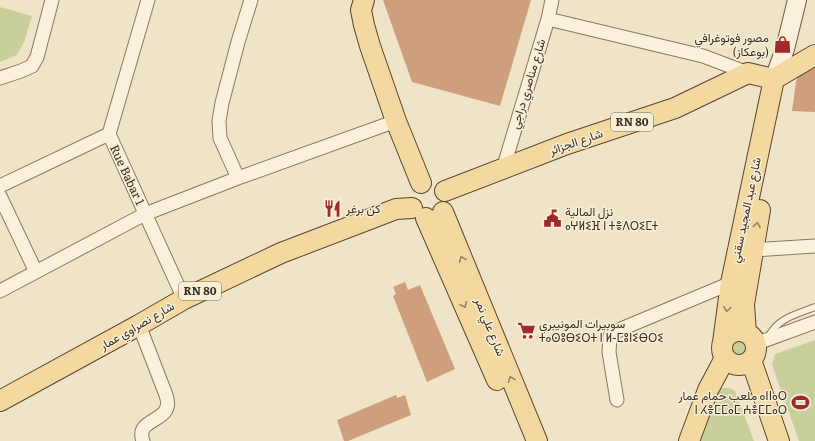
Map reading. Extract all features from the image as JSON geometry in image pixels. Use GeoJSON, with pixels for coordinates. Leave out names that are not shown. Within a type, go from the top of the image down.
{"type":"FeatureCollection","features":[{"type":"Feature","properties":{"kind":"main road"},"geometry":{"type":"LineString","coordinates":[[364,0],[361,10],[364,25],[396,121],[421,183]]}},
{"type":"Feature","properties":{"kind":"main road"},"geometry":{"type":"LineString","coordinates":[[780,76],[797,0]]}},
{"type":"Feature","properties":{"kind":"main road"},"geometry":{"type":"LineString","coordinates":[[748,73],[780,76],[815,55]]}},
{"type":"Feature","properties":{"kind":"main road","name":"شارع الجزائر"},"geometry":{"type":"LineString","coordinates":[[445,191],[567,144],[675,108],[748,73]]}},
{"type":"Feature","properties":{"kind":"main road","name":"شارع عبد المجيد سقني"},"geometry":{"type":"LineString","coordinates":[[779,441],[744,304],[780,76]]}},
{"type":"Feature","properties":{"kind":"main road","name":"شارع عبد المجيد سقني"},"geometry":{"type":"LineString","coordinates":[[689,441],[724,350],[731,283],[780,76]]}},
{"type":"Feature","properties":{"kind":"main road"},"geometry":{"type":"LineString","coordinates":[[426,181],[437,183],[445,191],[447,202],[427,213],[410,200],[410,195],[416,186],[426,181]]}},
{"type":"Feature","properties":{"kind":"main road","name":"شارع نصراوي عمار"},"geometry":{"type":"LineString","coordinates":[[0,401],[139,326],[184,299],[281,254],[396,209],[427,213]]}},
{"type":"Feature","properties":{"kind":"main road","name":"شارع علي نمر"},"geometry":{"type":"LineString","coordinates":[[427,213],[524,441]]}},
{"type":"Feature","properties":{"kind":"main road","name":"شارع علي نمر"},"geometry":{"type":"LineString","coordinates":[[427,213],[537,441]]}},
{"type":"Feature","properties":{"kind":"main road"},"geometry":{"type":"LineString","coordinates":[[737,332],[755,344],[748,363],[738,365],[733,364],[724,350],[729,335],[737,332]]}},
{"type":"Feature","properties":{"kind":"street"},"geometry":{"type":"LineString","coordinates":[[0,78],[32,66],[40,47],[50,0]]}},
{"type":"Feature","properties":{"kind":"street","name":"Rue Babar 1"},"geometry":{"type":"LineString","coordinates":[[148,0],[109,134],[184,299]]}},
{"type":"Feature","properties":{"kind":"street"},"geometry":{"type":"LineString","coordinates":[[238,178],[220,138],[219,121],[224,95],[238,42],[252,0]]}},
{"type":"Feature","properties":{"kind":"street","name":"شارع مناصري دراجي"},"geometry":{"type":"LineString","coordinates":[[503,169],[548,19],[552,0]]}},
{"type":"Feature","properties":{"kind":"street"},"geometry":{"type":"LineString","coordinates":[[548,19],[703,56],[748,73]]}},
{"type":"Feature","properties":{"kind":"street"},"geometry":{"type":"LineString","coordinates":[[0,291],[145,214],[238,178],[396,121]]}},
{"type":"Feature","properties":{"kind":"street"},"geometry":{"type":"LineString","coordinates":[[0,186],[109,134]]}},
{"type":"Feature","properties":{"kind":"street"},"geometry":{"type":"LineString","coordinates":[[0,196],[36,272]]}},
{"type":"Feature","properties":{"kind":"street"},"geometry":{"type":"LineString","coordinates":[[752,250],[815,246]]}},
{"type":"Feature","properties":{"kind":"street"},"geometry":{"type":"LineString","coordinates":[[617,400],[610,352],[610,336],[731,283]]}},
{"type":"Feature","properties":{"kind":"street"},"geometry":{"type":"LineString","coordinates":[[755,344],[815,322]]}},
{"type":"Feature","properties":{"kind":"street"},"geometry":{"type":"LineString","coordinates":[[139,326],[166,395],[168,405],[167,410],[164,413],[142,429],[140,435],[143,441]]}},
{"type":"Feature","properties":{"kind":"lane"},"geometry":{"type":"LineString","coordinates":[[755,344],[771,332],[782,321],[815,307]]}},
{"type":"Feature","properties":{"kind":"green space"},"geometry":{"type":"Polygon","coordinates":[[[0,7],[32,16],[24,42],[17,55],[0,62],[0,7]]]}},
{"type":"Feature","properties":{"kind":"green space","name":"ملعب حمام عمار ⴰⵏⵏⴰⵔ ⵏ ⵃⴻⵎⵎⴰⵎ ⵄⴻⵎⵎⴰⵔ"},"geometry":{"type":"Polygon","coordinates":[[[815,340],[815,441],[799,441],[772,365],[775,354],[815,340]]]}},
{"type":"Feature","properties":{"kind":"green space"},"geometry":{"type":"Polygon","coordinates":[[[739,341],[746,346],[747,349],[742,356],[739,357],[732,352],[731,349],[736,342],[739,341]]]}},
{"type":"Feature","properties":{"kind":"green space"},"geometry":{"type":"Polygon","coordinates":[[[723,388],[730,388],[735,391],[754,441],[696,441],[710,392],[723,388]]]}},
{"type":"Feature","properties":{"kind":"building"},"geometry":{"type":"Polygon","coordinates":[[[383,0],[531,0],[500,106],[412,82],[383,0]]]}},
{"type":"Feature","properties":{"kind":"building"},"geometry":{"type":"Polygon","coordinates":[[[815,56],[815,112],[792,111],[796,82],[801,68],[815,56]]]}},
{"type":"Feature","properties":{"kind":"building"},"geometry":{"type":"Polygon","coordinates":[[[405,282],[408,290],[420,285],[455,369],[427,382],[393,296],[396,294],[393,287],[405,282]]]}},
{"type":"Feature","properties":{"kind":"building"},"geometry":{"type":"Polygon","coordinates":[[[396,395],[397,398],[405,395],[411,415],[348,441],[344,441],[337,420],[396,395]]]}},
{"type":"Feature","properties":{"kind":"place","name":"مصور فوتوغرافي (بوعكاز)"},"geometry":{"type":"Point","coordinates":[782,45]}},
{"type":"Feature","properties":{"kind":"place","name":"كن برغر"},"geometry":{"type":"Point","coordinates":[333,209]}},
{"type":"Feature","properties":{"kind":"place","name":"نزل المالية ⴰⵖⵍⵉⴼ ⵏ ⵜⴻⴷⵔⵉⵎⵜ"},"geometry":{"type":"Point","coordinates":[552,219]}},
{"type":"Feature","properties":{"kind":"place","name":"سوبيرات المونيبري ⵜⴰⵙⵓⴱⵉⵔⵜ ⵏ ⵍ-ⵎⵓⵏⵉⴱⵔⵉ"},"geometry":{"type":"Point","coordinates":[526,331]}},
{"type":"Feature","properties":{"kind":"place","name":"ملعب حمام عمار ⴰⵏⵏⴰⵔ ⵏ ⵃⴻⵎⵎⴰⵎ ⵄⴻⵎⵎⴰⵔ"},"geometry":{"type":"Point","coordinates":[800,403]}}]}
